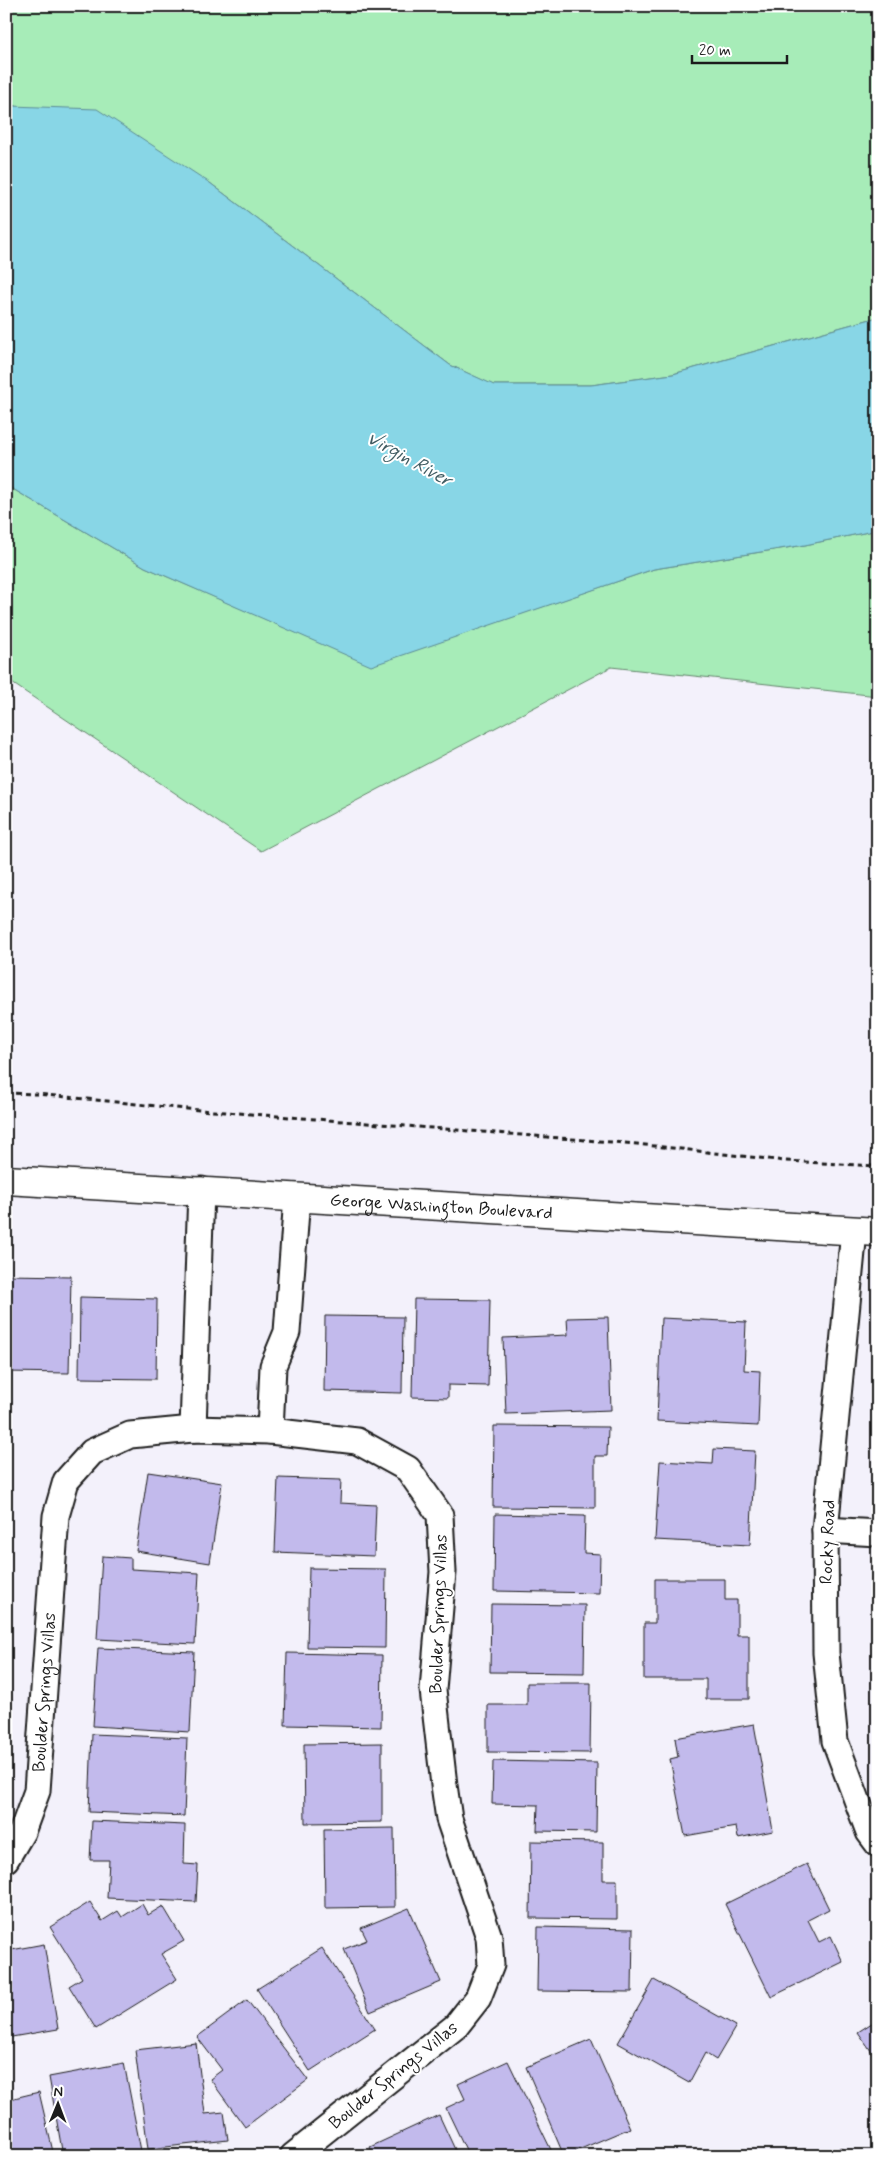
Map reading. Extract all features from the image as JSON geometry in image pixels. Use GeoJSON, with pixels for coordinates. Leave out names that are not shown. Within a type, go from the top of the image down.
{"type":"FeatureCollection","features":[{"type":"Feature","properties":{"kind":"main road","name":"George Washington Boulevard"},"geometry":{"type":"LineString","coordinates":[[6,1180],[200,1190],[866,1232]]}},
{"type":"Feature","properties":{"kind":"street"},"geometry":{"type":"LineString","coordinates":[[192,1429],[200,1190]]}},
{"type":"Feature","properties":{"kind":"street"},"geometry":{"type":"LineString","coordinates":[[270,1432],[273,1366],[287,1332],[297,1196]]}},
{"type":"Feature","properties":{"kind":"street","name":"Rocky Road"},"geometry":{"type":"LineString","coordinates":[[866,1232],[825,1530],[826,1653],[835,1741],[869,1832],[878,1844]]}},
{"type":"Feature","properties":{"kind":"street","name":"Boulder Springs Villas"},"geometry":{"type":"LineString","coordinates":[[6,1859],[22,1832],[37,1792],[56,1516],[66,1481],[92,1452],[130,1435],[192,1429],[270,1432],[357,1441],[408,1469],[440,1515],[443,1572],[433,1690],[449,1819],[489,1937],[491,1965],[478,1998],[456,2026],[293,2156]]}},
{"type":"Feature","properties":{"kind":"street"},"geometry":{"type":"LineString","coordinates":[[825,1530],[878,1533]]}},
{"type":"Feature","properties":{"kind":"path"},"geometry":{"type":"LineString","coordinates":[[6,1093],[638,1144],[785,1161],[878,1166]]}},
{"type":"Feature","properties":{"kind":"green space"},"geometry":{"type":"Polygon","coordinates":[[[6,6],[878,6],[878,317],[673,374],[591,385],[493,385],[450,365],[210,183],[6,102],[6,6]]]}},
{"type":"Feature","properties":{"kind":"green space"},"geometry":{"type":"Polygon","coordinates":[[[6,485],[145,567],[371,665],[654,569],[805,545],[878,530],[878,696],[611,667],[261,851],[6,679],[6,485]]]}},
{"type":"Feature","properties":{"kind":"water","name":"Virgin River"},"geometry":{"type":"Polygon","coordinates":[[[6,102],[11,106],[97,109],[210,183],[450,365],[494,385],[591,385],[673,374],[878,317],[878,530],[805,545],[654,569],[371,666],[145,567],[6,485],[6,102]]]}},
{"type":"Feature","properties":{"kind":"building"},"geometry":{"type":"Polygon","coordinates":[[[6,1275],[71,1276],[69,1373],[6,1372],[6,1275]]]}},
{"type":"Feature","properties":{"kind":"building"},"geometry":{"type":"Polygon","coordinates":[[[80,1297],[157,1299],[156,1379],[79,1378],[80,1297]]]}},
{"type":"Feature","properties":{"kind":"building"},"geometry":{"type":"Polygon","coordinates":[[[414,1299],[490,1300],[488,1386],[448,1385],[448,1398],[412,1397],[414,1299]]]}},
{"type":"Feature","properties":{"kind":"building"},"geometry":{"type":"Polygon","coordinates":[[[325,1316],[403,1317],[402,1393],[324,1391],[325,1316]]]}},
{"type":"Feature","properties":{"kind":"building"},"geometry":{"type":"Polygon","coordinates":[[[608,1317],[611,1410],[506,1414],[503,1338],[568,1335],[567,1318],[608,1317]]]}},
{"type":"Feature","properties":{"kind":"building"},"geometry":{"type":"Polygon","coordinates":[[[661,1318],[746,1322],[744,1370],[760,1371],[758,1426],[657,1421],[661,1318]]]}},
{"type":"Feature","properties":{"kind":"building"},"geometry":{"type":"Polygon","coordinates":[[[494,1426],[608,1427],[607,1456],[595,1456],[595,1508],[493,1507],[494,1426]]]}},
{"type":"Feature","properties":{"kind":"building"},"geometry":{"type":"Polygon","coordinates":[[[714,1449],[755,1451],[750,1545],[655,1540],[660,1461],[713,1464],[714,1449]]]}},
{"type":"Feature","properties":{"kind":"building"},"geometry":{"type":"Polygon","coordinates":[[[148,1472],[222,1483],[210,1563],[136,1551],[148,1472]]]}},
{"type":"Feature","properties":{"kind":"building"},"geometry":{"type":"Polygon","coordinates":[[[278,1478],[341,1480],[340,1503],[376,1505],[374,1556],[275,1552],[278,1478]]]}},
{"type":"Feature","properties":{"kind":"building"},"geometry":{"type":"Polygon","coordinates":[[[495,1514],[585,1516],[584,1553],[600,1554],[599,1593],[494,1591],[495,1514]]]}},
{"type":"Feature","properties":{"kind":"building"},"geometry":{"type":"Polygon","coordinates":[[[102,1556],[131,1558],[131,1569],[199,1573],[195,1644],[97,1639],[102,1556]]]}},
{"type":"Feature","properties":{"kind":"building"},"geometry":{"type":"Polygon","coordinates":[[[309,1568],[386,1569],[385,1648],[307,1647],[309,1568]]]}},
{"type":"Feature","properties":{"kind":"building"},"geometry":{"type":"Polygon","coordinates":[[[655,1579],[725,1579],[725,1600],[737,1600],[737,1635],[749,1635],[749,1699],[706,1699],[706,1679],[644,1679],[644,1623],[655,1623],[655,1579]]]}},
{"type":"Feature","properties":{"kind":"building"},"geometry":{"type":"Polygon","coordinates":[[[491,1604],[585,1605],[584,1673],[490,1672],[491,1604]]]}},
{"type":"Feature","properties":{"kind":"building"},"geometry":{"type":"Polygon","coordinates":[[[98,1648],[194,1652],[190,1732],[93,1726],[98,1648]]]}},
{"type":"Feature","properties":{"kind":"building"},"geometry":{"type":"Polygon","coordinates":[[[287,1653],[382,1655],[381,1727],[285,1725],[287,1653]]]}},
{"type":"Feature","properties":{"kind":"building"},"geometry":{"type":"Polygon","coordinates":[[[527,1683],[591,1683],[590,1753],[488,1752],[488,1705],[527,1705],[527,1683]]]}},
{"type":"Feature","properties":{"kind":"building"},"geometry":{"type":"Polygon","coordinates":[[[754,1724],[773,1831],[738,1838],[736,1827],[685,1836],[670,1759],[678,1757],[675,1738],[754,1724]]]}},
{"type":"Feature","properties":{"kind":"building"},"geometry":{"type":"Polygon","coordinates":[[[92,1734],[187,1738],[184,1816],[89,1812],[92,1734]]]}},
{"type":"Feature","properties":{"kind":"building"},"geometry":{"type":"Polygon","coordinates":[[[382,1743],[382,1822],[305,1823],[304,1744],[382,1743]]]}},
{"type":"Feature","properties":{"kind":"building"},"geometry":{"type":"Polygon","coordinates":[[[493,1761],[597,1763],[596,1832],[537,1831],[538,1805],[492,1804],[493,1761]]]}},
{"type":"Feature","properties":{"kind":"building"},"geometry":{"type":"Polygon","coordinates":[[[92,1821],[185,1825],[184,1864],[198,1865],[196,1902],[107,1898],[109,1860],[90,1860],[92,1821]]]}},
{"type":"Feature","properties":{"kind":"building"},"geometry":{"type":"Polygon","coordinates":[[[394,1828],[395,1907],[325,1908],[324,1829],[394,1828]]]}},
{"type":"Feature","properties":{"kind":"building"},"geometry":{"type":"Polygon","coordinates":[[[531,1841],[603,1842],[603,1880],[617,1880],[617,1919],[530,1918],[531,1841]]]}},
{"type":"Feature","properties":{"kind":"building"},"geometry":{"type":"Polygon","coordinates":[[[807,1864],[829,1909],[808,1920],[819,1942],[831,1936],[843,1962],[771,1997],[725,1904],[807,1864]]]}},
{"type":"Feature","properties":{"kind":"building"},"geometry":{"type":"Polygon","coordinates":[[[90,1902],[102,1921],[118,1911],[122,1917],[142,1904],[148,1915],[163,1906],[184,1941],[161,1954],[177,1979],[96,2029],[69,1986],[82,1978],[50,1927],[90,1902]]]}},
{"type":"Feature","properties":{"kind":"building"},"geometry":{"type":"Polygon","coordinates":[[[409,1908],[441,1982],[370,2012],[344,1949],[367,1940],[361,1928],[409,1908]]]}},
{"type":"Feature","properties":{"kind":"building"},"geometry":{"type":"Polygon","coordinates":[[[538,1927],[633,1929],[632,1992],[537,1991],[538,1927]]]}},
{"type":"Feature","properties":{"kind":"building"},"geometry":{"type":"Polygon","coordinates":[[[44,1944],[58,2029],[6,2038],[6,1951],[44,1944]]]}},
{"type":"Feature","properties":{"kind":"building"},"geometry":{"type":"Polygon","coordinates":[[[322,1948],[375,2029],[310,2071],[257,1989],[322,1948]]]}},
{"type":"Feature","properties":{"kind":"building"},"geometry":{"type":"Polygon","coordinates":[[[654,1980],[736,2026],[716,2060],[705,2053],[689,2083],[618,2043],[654,1980]]]}},
{"type":"Feature","properties":{"kind":"building"},"geometry":{"type":"Polygon","coordinates":[[[247,2000],[308,2080],[245,2127],[210,2079],[222,2070],[197,2037],[247,2000]]]}},
{"type":"Feature","properties":{"kind":"building"},"geometry":{"type":"Polygon","coordinates":[[[878,2019],[878,2061],[858,2032],[878,2019]]]}},
{"type":"Feature","properties":{"kind":"building"},"geometry":{"type":"Polygon","coordinates":[[[591,2039],[630,2128],[564,2156],[526,2067],[591,2039]]]}},
{"type":"Feature","properties":{"kind":"building"},"geometry":{"type":"Polygon","coordinates":[[[196,2043],[205,2114],[224,2112],[228,2140],[148,2149],[135,2050],[196,2043]]]}},
{"type":"Feature","properties":{"kind":"building"},"geometry":{"type":"Polygon","coordinates":[[[508,2061],[554,2156],[469,2156],[446,2108],[465,2099],[458,2084],[508,2061]]]}},
{"type":"Feature","properties":{"kind":"building"},"geometry":{"type":"Polygon","coordinates":[[[124,2063],[142,2156],[63,2156],[49,2077],[124,2063]]]}},
{"type":"Feature","properties":{"kind":"building"},"geometry":{"type":"Polygon","coordinates":[[[39,2092],[54,2156],[6,2156],[6,2100],[39,2092]]]}},
{"type":"Feature","properties":{"kind":"building"},"geometry":{"type":"Polygon","coordinates":[[[439,2115],[458,2156],[374,2156],[370,2147],[439,2115]]]}},
{"type":"Feature","properties":{"kind":"building"},"geometry":{"type":"Polygon","coordinates":[[[840,2147],[849,2156],[832,2156],[840,2147]]]}}]}
